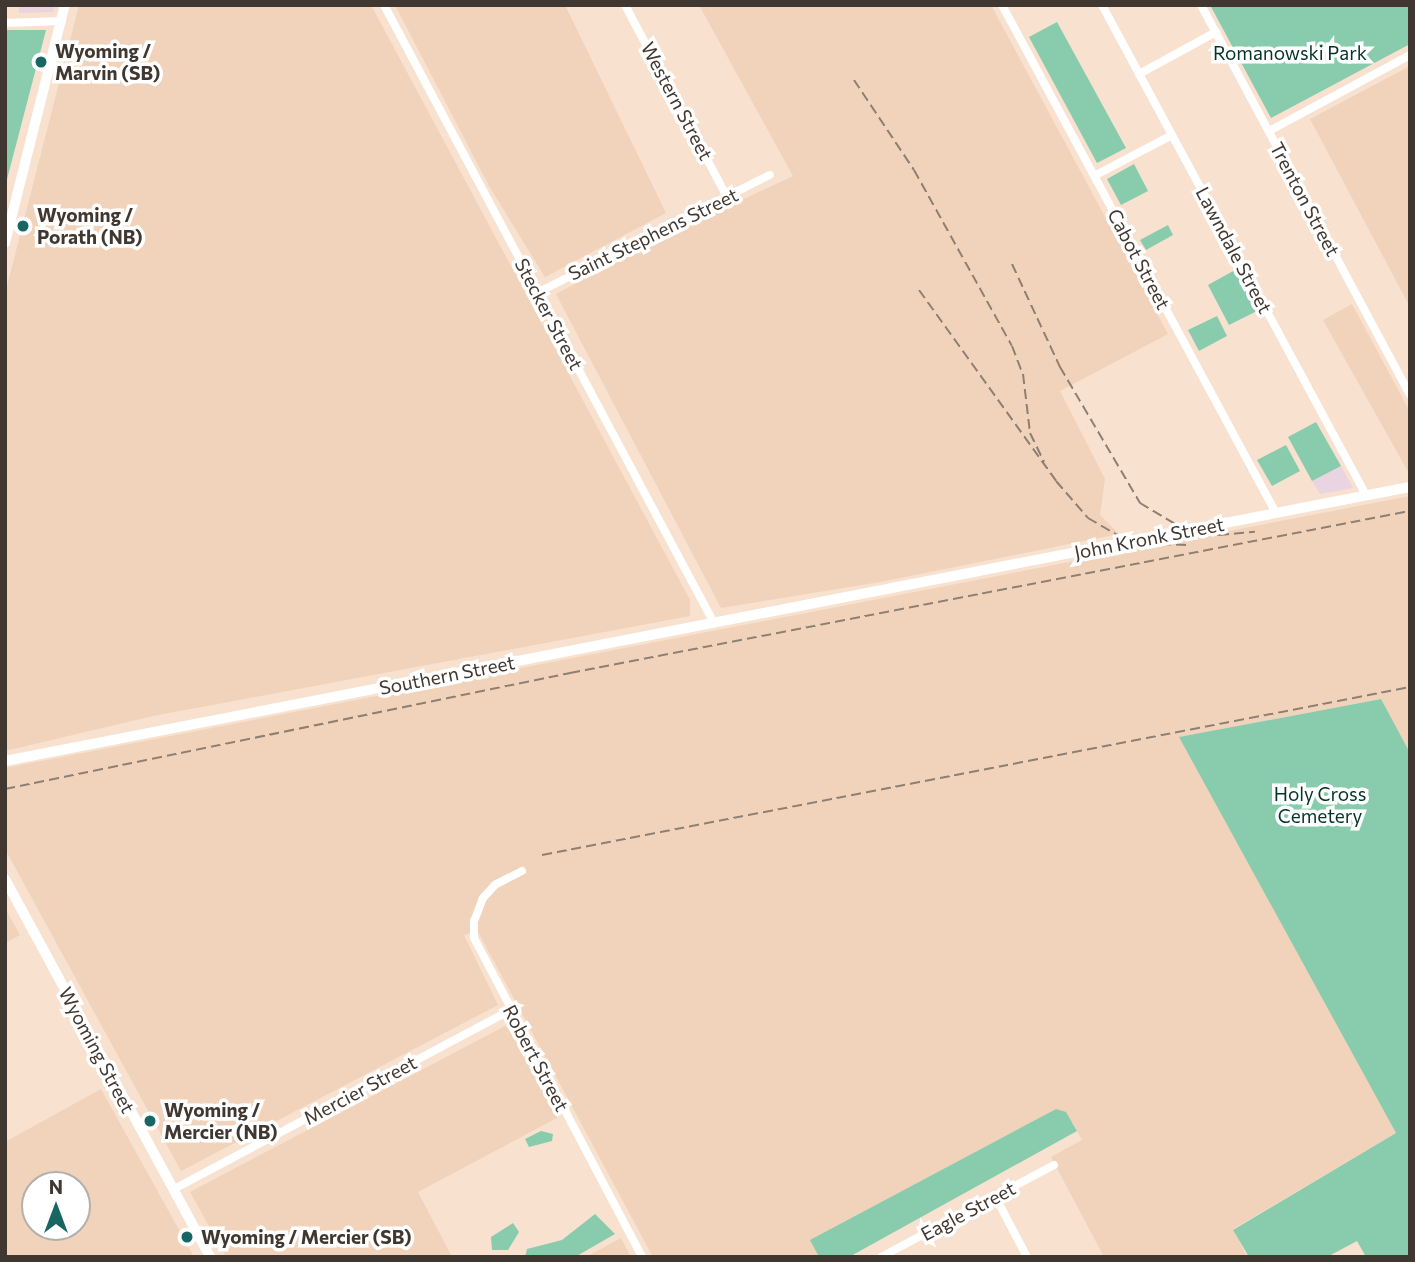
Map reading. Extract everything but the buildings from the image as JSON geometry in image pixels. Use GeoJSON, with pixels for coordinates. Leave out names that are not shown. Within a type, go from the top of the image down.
{"type":"FeatureCollection","features":[{"type":"Feature","properties":{"kind":"main road"},"geometry":{"type":"LineString","coordinates":[[5,243],[65,5]]}},
{"type":"Feature","properties":{"kind":"main road","name":"Wyoming Street"},"geometry":{"type":"LineString","coordinates":[[5,879],[210,1257]]}},
{"type":"Feature","properties":{"kind":"street","name":"Stecker Street"},"geometry":{"type":"LineString","coordinates":[[384,5],[714,623]]}},
{"type":"Feature","properties":{"kind":"street","name":"Western Street"},"geometry":{"type":"LineString","coordinates":[[625,5],[727,197]]}},
{"type":"Feature","properties":{"kind":"street","name":"Cabot Street"},"geometry":{"type":"LineString","coordinates":[[1002,5],[1276,513]]}},
{"type":"Feature","properties":{"kind":"street","name":"Lawndale Street"},"geometry":{"type":"LineString","coordinates":[[1102,5],[1366,495]]}},
{"type":"Feature","properties":{"kind":"street","name":"Trenton Street"},"geometry":{"type":"LineString","coordinates":[[1201,5],[1410,394]]}},
{"type":"Feature","properties":{"kind":"street"},"geometry":{"type":"LineString","coordinates":[[5,23],[62,21]]}},
{"type":"Feature","properties":{"kind":"street"},"geometry":{"type":"LineString","coordinates":[[1139,74],[1216,32]]}},
{"type":"Feature","properties":{"kind":"street"},"geometry":{"type":"LineString","coordinates":[[1269,131],[1410,55]]}},
{"type":"Feature","properties":{"kind":"street"},"geometry":{"type":"LineString","coordinates":[[1094,176],[1172,135]]}},
{"type":"Feature","properties":{"kind":"street","name":"Saint Stephens Street"},"geometry":{"type":"LineString","coordinates":[[537,293],[658,228],[770,175]]}},
{"type":"Feature","properties":{"kind":"street","name":"John Kronk Street"},"geometry":{"type":"LineString","coordinates":[[888,589],[1410,487]]}},
{"type":"Feature","properties":{"kind":"street","name":"Southern Street"},"geometry":{"type":"LineString","coordinates":[[5,761],[888,589]]}},
{"type":"Feature","properties":{"kind":"street","name":"Robert Street"},"geometry":{"type":"LineString","coordinates":[[522,871],[489,891],[473,926],[477,946],[642,1257]]}},
{"type":"Feature","properties":{"kind":"street","name":"Mercier Street"},"geometry":{"type":"LineString","coordinates":[[174,1189],[510,1010]]}},
{"type":"Feature","properties":{"kind":"street","name":"Eagle Street"},"geometry":{"type":"LineString","coordinates":[[883,1256],[1054,1165]]}},
{"type":"Feature","properties":{"kind":"street"},"geometry":{"type":"LineString","coordinates":[[995,1196],[1027,1257]]}},
{"type":"Feature","properties":{"kind":"shaded area"},"geometry":{"type":"Polygon","coordinates":[[[19,5],[55,5],[53,12],[19,13],[19,5]]]}},
{"type":"Feature","properties":{"kind":"shaded area"},"geometry":{"type":"Polygon","coordinates":[[[79,5],[371,5],[690,600],[690,616],[153,716],[5,751],[5,294],[79,5]]]}},
{"type":"Feature","properties":{"kind":"shaded area"},"geometry":{"type":"Polygon","coordinates":[[[395,5],[565,5],[666,213],[545,277],[489,186],[395,5]]]}},
{"type":"Feature","properties":{"kind":"shaded area"},"geometry":{"type":"Polygon","coordinates":[[[699,5],[991,5],[1168,334],[1060,391],[1105,479],[1100,515],[1119,534],[880,582],[721,608],[556,294],[677,230],[793,176],[699,5]]]}},
{"type":"Feature","properties":{"kind":"shaded area"},"geometry":{"type":"Polygon","coordinates":[[[1410,66],[1410,307],[1310,119],[1410,66]]]}},
{"type":"Feature","properties":{"kind":"shaded area"},"geometry":{"type":"Polygon","coordinates":[[[1352,304],[1410,412],[1410,475],[1323,320],[1352,304]]]}},
{"type":"Feature","properties":{"kind":"shaded area"},"geometry":{"type":"Polygon","coordinates":[[[1341,466],[1353,488],[1320,494],[1312,481],[1341,466]]]}},
{"type":"Feature","properties":{"kind":"shaded area"},"geometry":{"type":"Polygon","coordinates":[[[1410,496],[1410,753],[1380,699],[1180,737],[1396,1133],[1233,1229],[1247,1257],[1104,1257],[1051,1157],[1082,1140],[1073,1123],[1056,1109],[811,1240],[819,1257],[653,1257],[477,930],[464,935],[498,1005],[181,1171],[5,849],[5,768],[1410,496]]]}},
{"type":"Feature","properties":{"kind":"shaded area"},"geometry":{"type":"Polygon","coordinates":[[[5,908],[20,935],[5,943],[5,908]]]}},
{"type":"Feature","properties":{"kind":"shaded area"},"geometry":{"type":"Polygon","coordinates":[[[507,1025],[557,1118],[418,1192],[452,1257],[226,1257],[190,1192],[507,1025]]]}},
{"type":"Feature","properties":{"kind":"shaded area"},"geometry":{"type":"Polygon","coordinates":[[[101,1089],[194,1257],[5,1257],[5,1142],[101,1089]]]}},
{"type":"Feature","properties":{"kind":"shaded area"},"geometry":{"type":"Polygon","coordinates":[[[621,1238],[631,1257],[586,1257],[621,1238]]]}},
{"type":"Feature","properties":{"kind":"green space","name":"Romanowski Park"},"geometry":{"type":"Polygon","coordinates":[[[1210,5],[1410,5],[1410,44],[1271,118],[1210,5]]]}},
{"type":"Feature","properties":{"kind":"green space"},"geometry":{"type":"Polygon","coordinates":[[[1057,22],[1126,148],[1097,163],[1029,37],[1057,22]]]}},
{"type":"Feature","properties":{"kind":"green space"},"geometry":{"type":"Polygon","coordinates":[[[5,30],[46,30],[5,187],[5,30]]]}},
{"type":"Feature","properties":{"kind":"green space"},"geometry":{"type":"Polygon","coordinates":[[[1134,164],[1148,191],[1121,205],[1107,179],[1134,164]]]}},
{"type":"Feature","properties":{"kind":"green space"},"geometry":{"type":"Polygon","coordinates":[[[1168,225],[1173,235],[1146,250],[1140,240],[1168,225]]]}},
{"type":"Feature","properties":{"kind":"green space"},"geometry":{"type":"Polygon","coordinates":[[[1235,270],[1257,311],[1229,325],[1208,285],[1235,270]]]}},
{"type":"Feature","properties":{"kind":"green space"},"geometry":{"type":"Polygon","coordinates":[[[1217,316],[1227,336],[1199,351],[1188,330],[1217,316]]]}},
{"type":"Feature","properties":{"kind":"green space"},"geometry":{"type":"Polygon","coordinates":[[[1316,422],[1341,466],[1312,481],[1288,437],[1316,422]]]}},
{"type":"Feature","properties":{"kind":"green space"},"geometry":{"type":"Polygon","coordinates":[[[1286,445],[1300,471],[1272,486],[1257,460],[1286,445]]]}},
{"type":"Feature","properties":{"kind":"green space","name":"Holy Cross Cemetery"},"geometry":{"type":"Polygon","coordinates":[[[1381,699],[1410,753],[1410,1257],[1366,1257],[1357,1241],[1327,1257],[1249,1257],[1233,1230],[1396,1133],[1179,737],[1381,699]]]}},
{"type":"Feature","properties":{"kind":"green space"},"geometry":{"type":"Polygon","coordinates":[[[1056,1109],[1066,1112],[1077,1131],[849,1257],[819,1257],[810,1240],[1056,1109]]]}},
{"type":"Feature","properties":{"kind":"green space"},"geometry":{"type":"Polygon","coordinates":[[[541,1131],[553,1134],[552,1141],[529,1147],[525,1139],[541,1131]]]}},
{"type":"Feature","properties":{"kind":"green space"},"geometry":{"type":"Polygon","coordinates":[[[595,1214],[615,1234],[575,1257],[525,1257],[527,1249],[562,1240],[595,1214]]]}},
{"type":"Feature","properties":{"kind":"green space"},"geometry":{"type":"Polygon","coordinates":[[[513,1223],[519,1232],[508,1250],[492,1250],[491,1237],[513,1223]]]}},
{"type":"Feature","properties":{"kind":"railway"},"geometry":{"type":"LineString","coordinates":[[854,80],[914,170],[1012,346],[1023,374],[1030,433],[1044,462]]}},
{"type":"Feature","properties":{"kind":"railway"},"geometry":{"type":"LineString","coordinates":[[1012,264],[1060,367],[1140,503],[1187,531],[1219,535],[1255,532]]}},
{"type":"Feature","properties":{"kind":"railway"},"geometry":{"type":"LineString","coordinates":[[919,290],[1056,481],[1088,518],[1131,543],[1188,545]]}},
{"type":"Feature","properties":{"kind":"railway"},"geometry":{"type":"LineString","coordinates":[[5,789],[570,673],[1410,511]]}},
{"type":"Feature","properties":{"kind":"railway"},"geometry":{"type":"LineString","coordinates":[[542,855],[1410,687]]}},
{"type":"Feature","properties":{"kind":"place","name":"Wyoming / Marvin (SB)"},"geometry":{"type":"Point","coordinates":[41,62]}},
{"type":"Feature","properties":{"kind":"place","name":"Wyoming / Porath (NB)"},"geometry":{"type":"Point","coordinates":[23,226]}},
{"type":"Feature","properties":{"kind":"place","name":"Wyoming / Mercier (NB)"},"geometry":{"type":"Point","coordinates":[150,1121]}},
{"type":"Feature","properties":{"kind":"place","name":"Wyoming / Mercier (SB)"},"geometry":{"type":"Point","coordinates":[187,1237]}}]}
